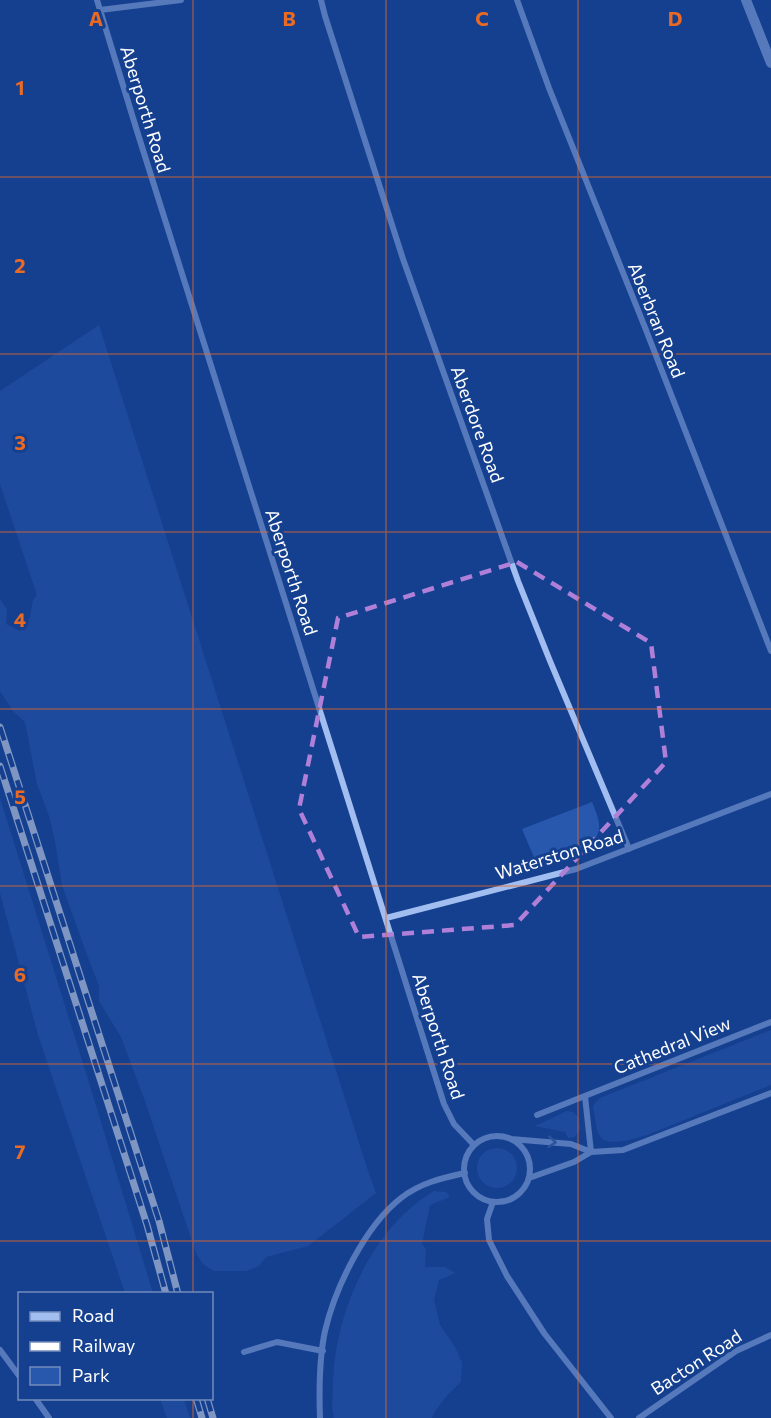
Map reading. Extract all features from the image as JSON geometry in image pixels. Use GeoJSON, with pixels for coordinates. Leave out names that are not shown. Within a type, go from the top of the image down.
{"type":"FeatureCollection","features":[{"type":"Feature","properties":{"kind":"street","name":"Aberporth Road"},"geometry":{"type":"LineString","coordinates":[[97,0],[444,1104],[454,1124],[474,1145]]}},
{"type":"Feature","properties":{"kind":"street"},"geometry":{"type":"LineString","coordinates":[[100,10],[181,0]]}},
{"type":"Feature","properties":{"kind":"street","name":"Aberdore Road"},"geometry":{"type":"LineString","coordinates":[[321,0],[403,259],[514,570],[629,849]]}},
{"type":"Feature","properties":{"kind":"street","name":"Aberbran Road"},"geometry":{"type":"LineString","coordinates":[[517,0],[549,88],[771,651]]}},
{"type":"Feature","properties":{"kind":"street"},"geometry":{"type":"LineString","coordinates":[[746,0],[771,63]]}},
{"type":"Feature","properties":{"kind":"street","name":"Waterston Road"},"geometry":{"type":"LineString","coordinates":[[386,918],[576,869],[771,794]]}},
{"type":"Feature","properties":{"kind":"street","name":"Cathedral View"},"geometry":{"type":"LineString","coordinates":[[537,1115],[771,1022]]}},
{"type":"Feature","properties":{"kind":"street"},"geometry":{"type":"LineString","coordinates":[[512,1139],[525,1151],[529,1159],[529,1178],[519,1194],[502,1202],[493,1202],[474,1192],[468,1184],[465,1173],[468,1154],[482,1139],[502,1136],[512,1139],[571,1144],[591,1152],[623,1150],[771,1093]]}},
{"type":"Feature","properties":{"kind":"street"},"geometry":{"type":"LineString","coordinates":[[585,1096],[591,1152]]}},
{"type":"Feature","properties":{"kind":"street"},"geometry":{"type":"LineString","coordinates":[[529,1178],[574,1162],[591,1152]]}},
{"type":"Feature","properties":{"kind":"street"},"geometry":{"type":"LineString","coordinates":[[320,1418],[320,1378],[325,1332],[340,1286],[363,1244],[383,1215],[401,1198],[437,1179],[465,1173]]}},
{"type":"Feature","properties":{"kind":"street"},"geometry":{"type":"LineString","coordinates":[[493,1202],[487,1219],[489,1240],[507,1276],[544,1333],[611,1418]]}},
{"type":"Feature","properties":{"kind":"street","name":"Bacton Road"},"geometry":{"type":"LineString","coordinates":[[639,1418],[736,1351],[771,1335]]}},
{"type":"Feature","properties":{"kind":"street"},"geometry":{"type":"LineString","coordinates":[[244,1352],[277,1342],[322,1351]]}},
{"type":"Feature","properties":{"kind":"street"},"geometry":{"type":"LineString","coordinates":[[0,1350],[18,1374]]}},
{"type":"Feature","properties":{"kind":"street"},"geometry":{"type":"LineString","coordinates":[[36,1400],[49,1418]]}},
{"type":"Feature","properties":{"kind":"highlighted area"},"geometry":{"type":"Polygon","coordinates":[[[517,562],[651,643],[666,762],[515,925],[359,937],[299,809],[338,618],[517,562]]]}},
{"type":"Feature","properties":{"kind":"green space"},"geometry":{"type":"Polygon","coordinates":[[[99,325],[376,1193],[308,1246],[266,1257],[259,1266],[247,1271],[214,1271],[203,1264],[196,1253],[121,1037],[99,1001],[99,986],[62,885],[55,841],[49,816],[37,784],[25,722],[13,711],[0,691],[0,599],[7,609],[6,624],[20,631],[30,617],[33,600],[37,595],[0,484],[0,391],[99,325]]]}},
{"type":"Feature","properties":{"kind":"green space"},"geometry":{"type":"Polygon","coordinates":[[[0,798],[153,1292],[125,1292],[38,1035],[0,893],[0,798]]]}},
{"type":"Feature","properties":{"kind":"green space"},"geometry":{"type":"Polygon","coordinates":[[[592,802],[599,825],[594,841],[589,846],[536,862],[522,829],[592,802]]]}},
{"type":"Feature","properties":{"kind":"green space"},"geometry":{"type":"Polygon","coordinates":[[[771,1030],[771,1085],[647,1135],[615,1142],[604,1140],[600,1136],[593,1107],[600,1098],[771,1030]]]}},
{"type":"Feature","properties":{"kind":"green space"},"geometry":{"type":"Polygon","coordinates":[[[567,1111],[573,1112],[579,1118],[580,1130],[574,1137],[568,1138],[565,1132],[535,1126],[567,1111]]]}},
{"type":"Feature","properties":{"kind":"green space"},"geometry":{"type":"Polygon","coordinates":[[[497,1148],[505,1149],[511,1154],[516,1160],[516,1176],[511,1182],[505,1187],[497,1188],[489,1187],[483,1182],[478,1176],[477,1168],[478,1160],[483,1154],[489,1149],[497,1148]]]}},
{"type":"Feature","properties":{"kind":"green space"},"geometry":{"type":"Polygon","coordinates":[[[434,1191],[446,1192],[450,1197],[430,1205],[422,1244],[426,1249],[425,1267],[445,1267],[455,1273],[439,1280],[434,1300],[440,1325],[455,1347],[462,1363],[461,1382],[441,1403],[432,1418],[333,1418],[333,1380],[341,1326],[361,1273],[392,1226],[434,1191]]]}},
{"type":"Feature","properties":{"kind":"green space"},"geometry":{"type":"Polygon","coordinates":[[[160,1400],[184,1400],[190,1418],[167,1418],[160,1400]]]}},
{"type":"Feature","properties":{"kind":"railway"},"geometry":{"type":"LineString","coordinates":[[0,727],[159,1221],[177,1292]]}},
{"type":"Feature","properties":{"kind":"railway"},"geometry":{"type":"LineString","coordinates":[[0,766],[147,1225],[165,1292]]}},
{"type":"Feature","properties":{"kind":"railway"},"geometry":{"type":"LineString","coordinates":[[197,1400],[202,1418]]}},
{"type":"Feature","properties":{"kind":"railway"},"geometry":{"type":"LineString","coordinates":[[208,1400],[213,1418]]}}]}
